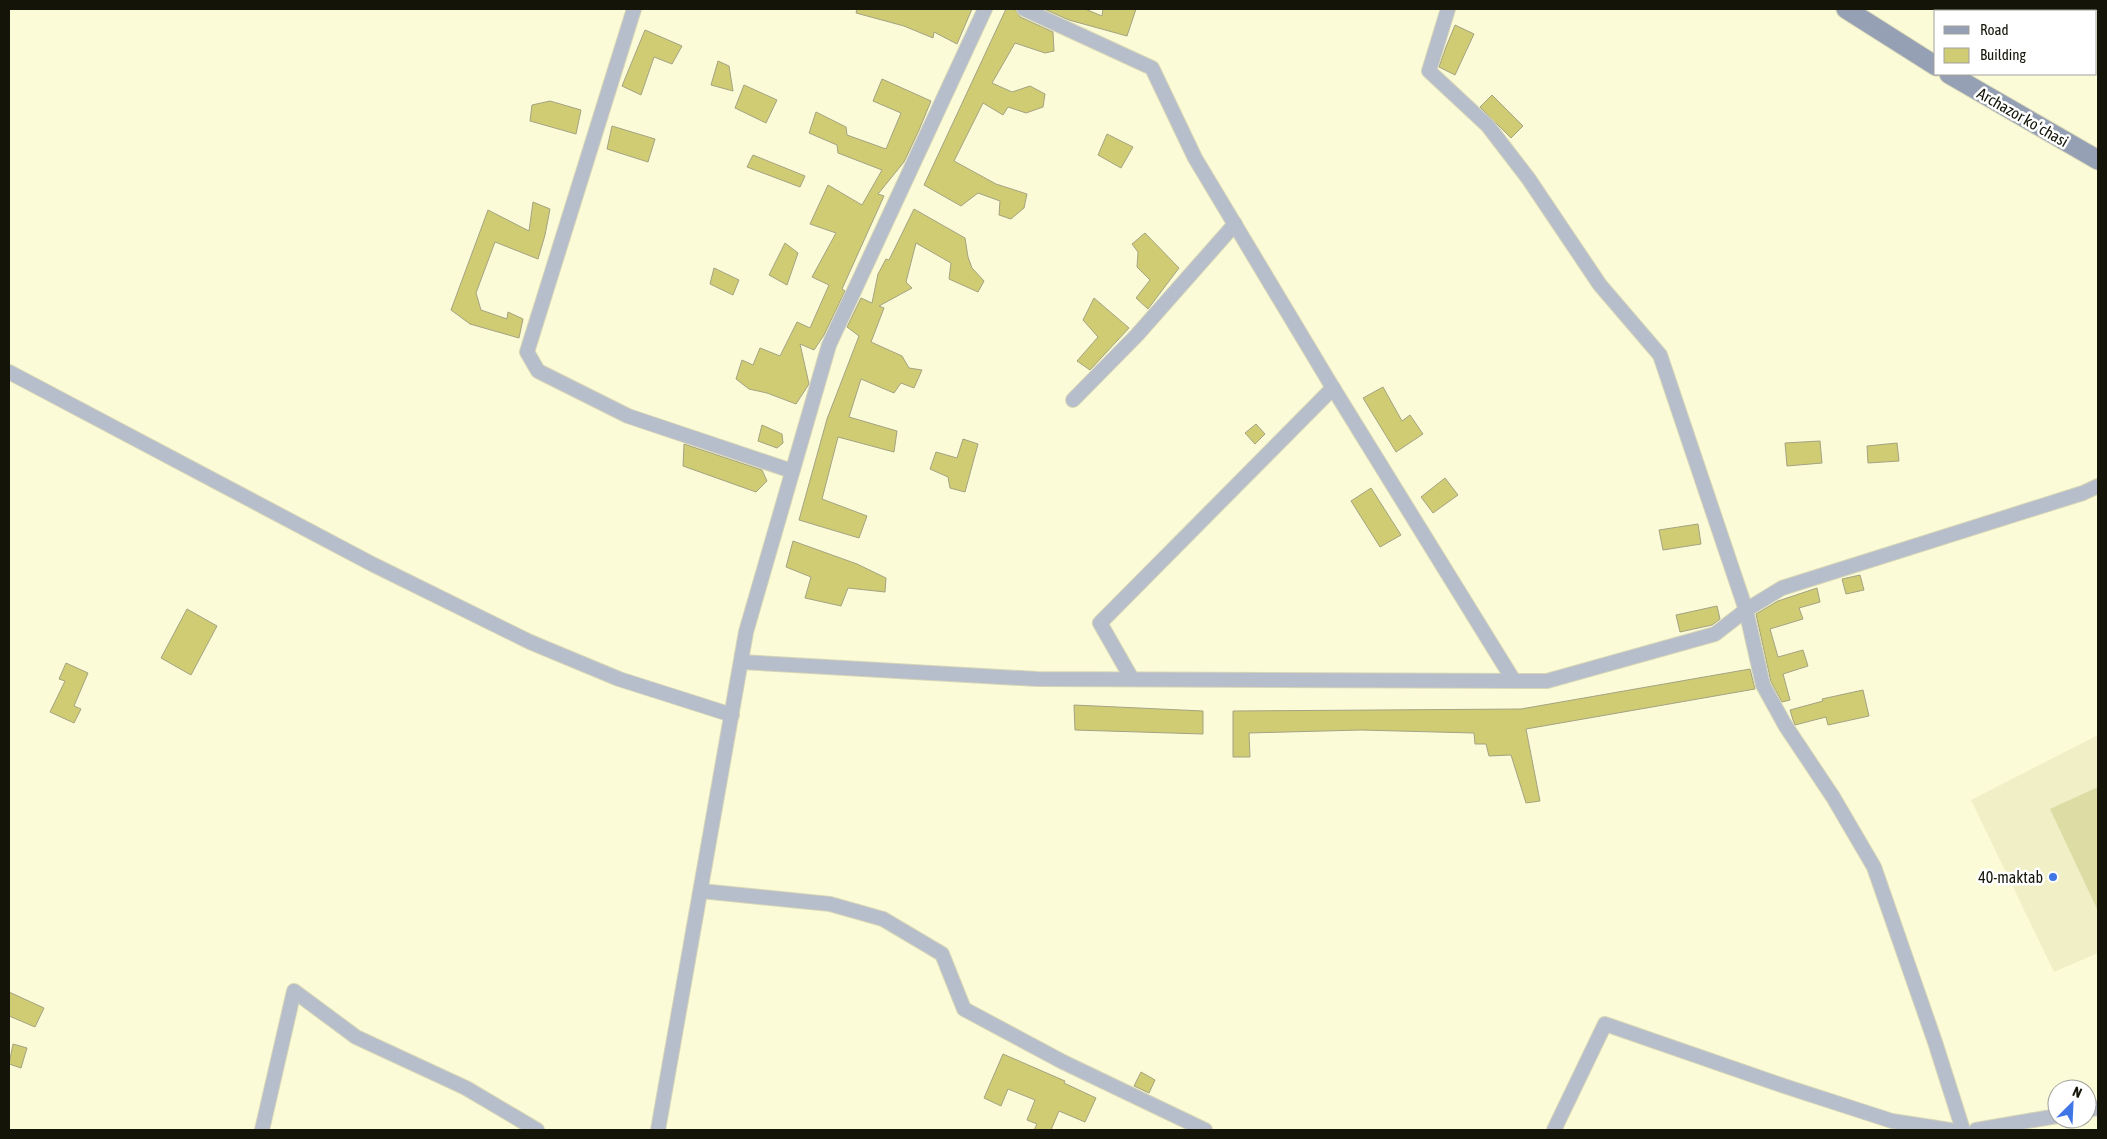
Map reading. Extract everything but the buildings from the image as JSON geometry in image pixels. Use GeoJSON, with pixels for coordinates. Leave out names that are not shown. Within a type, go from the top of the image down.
{"type":"FeatureCollection","features":[{"type":"Feature","properties":{"kind":"street"},"geometry":{"type":"LineString","coordinates":[[634,9],[527,352],[538,371],[628,416],[792,471]]}},
{"type":"Feature","properties":{"kind":"street"},"geometry":{"type":"LineString","coordinates":[[658,1130],[746,632],[828,345],[985,9]]}},
{"type":"Feature","properties":{"kind":"street"},"geometry":{"type":"LineString","coordinates":[[1024,9],[1152,68],[1165,99],[1195,158],[1333,388],[1514,681]]}},
{"type":"Feature","properties":{"kind":"street"},"geometry":{"type":"LineString","coordinates":[[1448,9],[1429,71],[1488,126],[1528,178],[1600,285],[1660,355],[1746,610],[1763,684],[1785,725],[1833,797],[1874,867],[1935,1042],[1963,1130]]}},
{"type":"Feature","properties":{"kind":"street"},"geometry":{"type":"LineString","coordinates":[[1846,9],[1934,65]]}},
{"type":"Feature","properties":{"kind":"street","name":"Archazor koʻchasi"},"geometry":{"type":"LineString","coordinates":[[1951,75],[2098,160]]}},
{"type":"Feature","properties":{"kind":"street"},"geometry":{"type":"LineString","coordinates":[[1073,400],[1137,335],[1236,224]]}},
{"type":"Feature","properties":{"kind":"street"},"geometry":{"type":"LineString","coordinates":[[9,372],[372,564],[530,642],[619,679],[732,715]]}},
{"type":"Feature","properties":{"kind":"street"},"geometry":{"type":"LineString","coordinates":[[1132,679],[1100,623],[1333,388]]}},
{"type":"Feature","properties":{"kind":"street"},"geometry":{"type":"LineString","coordinates":[[741,662],[1037,679],[1547,682],[1715,634],[1746,610],[1782,588],[2083,493],[2098,486]]}},
{"type":"Feature","properties":{"kind":"street"},"geometry":{"type":"LineString","coordinates":[[701,891],[830,904],[883,919],[942,954],[964,1009],[1063,1062],[1205,1130]]}},
{"type":"Feature","properties":{"kind":"street"},"geometry":{"type":"LineString","coordinates":[[262,1130],[294,991],[356,1038],[466,1088],[537,1130]]}},
{"type":"Feature","properties":{"kind":"street"},"geometry":{"type":"LineString","coordinates":[[1554,1130],[1605,1024],[1892,1121],[1950,1130]]}},
{"type":"Feature","properties":{"kind":"street"},"geometry":{"type":"LineString","coordinates":[[1976,1130],[2047,1118]]}},
{"type":"Feature","properties":{"kind":"shaded area","name":"40-maktab"},"geometry":{"type":"Polygon","coordinates":[[[2098,735],[2098,953],[2054,972],[1971,800],[2098,735]]]}},
{"type":"Feature","properties":{"kind":"shaded area"},"geometry":{"type":"Polygon","coordinates":[[[2098,787],[2098,911],[2050,809],[2098,787]]]}},
{"type":"Feature","properties":{"kind":"place","name":"40-maktab"},"geometry":{"type":"Point","coordinates":[2053,877]}}]}
